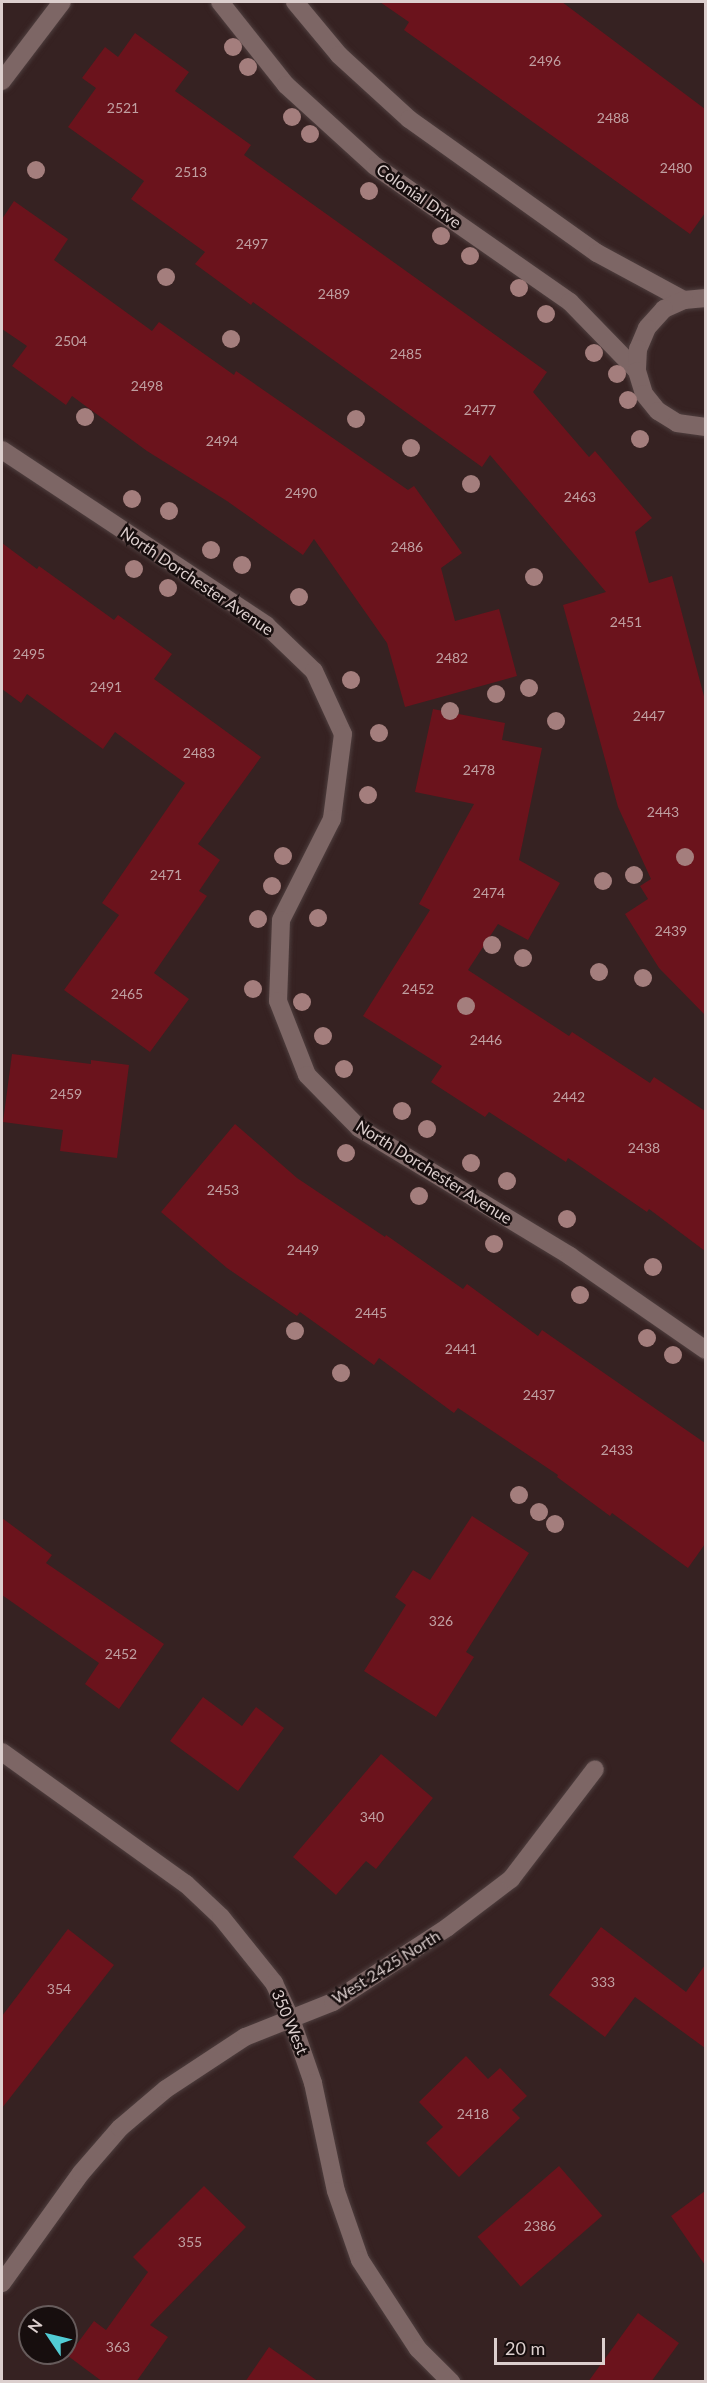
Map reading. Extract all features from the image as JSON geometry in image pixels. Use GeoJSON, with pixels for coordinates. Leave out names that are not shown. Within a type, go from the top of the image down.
{"type":"FeatureCollection","features":[{"type":"Feature","properties":{"kind":"street"},"geometry":{"type":"LineString","coordinates":[[2,81],[62,2]]}},
{"type":"Feature","properties":{"kind":"street","name":"Colonial Drive"},"geometry":{"type":"LineString","coordinates":[[220,2],[286,85],[375,166],[570,302],[637,371]]}},
{"type":"Feature","properties":{"kind":"street"},"geometry":{"type":"LineString","coordinates":[[295,2],[339,56],[409,119],[597,253],[684,300]]}},
{"type":"Feature","properties":{"kind":"street"},"geometry":{"type":"LineString","coordinates":[[705,298],[684,300],[664,309],[646,328],[638,350],[637,371],[644,394],[658,411],[677,423],[705,427]]}},
{"type":"Feature","properties":{"kind":"street","name":"North Dorchester Avenue"},"geometry":{"type":"LineString","coordinates":[[2,450],[266,625],[314,671],[343,734],[332,819],[281,920],[278,1001],[308,1075],[359,1128],[570,1256],[705,1350]]}},
{"type":"Feature","properties":{"kind":"street","name":"350 West"},"geometry":{"type":"LineString","coordinates":[[2,1752],[186,1884],[221,1917],[274,1983],[291,2019],[313,2083],[336,2192],[360,2260],[418,2349],[451,2382]]}},
{"type":"Feature","properties":{"kind":"street","name":"West 2425 North"},"geometry":{"type":"LineString","coordinates":[[2,2283],[81,2173],[120,2128],[166,2089],[245,2037],[333,2002],[448,1927],[512,1879],[595,1769]]}},
{"type":"Feature","properties":{"kind":"building"},"geometry":{"type":"Polygon","coordinates":[[[380,2],[562,2],[705,109],[705,213],[690,234],[404,30],[409,22],[380,2]]]}},
{"type":"Feature","properties":{"kind":"building"},"geometry":{"type":"Polygon","coordinates":[[[135,33],[189,72],[175,91],[251,145],[244,155],[547,372],[533,392],[589,457],[595,451],[652,518],[635,532],[649,583],[672,576],[705,700],[705,1015],[659,968],[625,914],[648,899],[640,886],[651,879],[618,807],[563,605],[606,592],[490,455],[482,467],[253,302],[251,305],[195,264],[205,252],[131,199],[144,181],[68,127],[96,88],[82,78],[105,47],[118,57],[135,33]]]}},
{"type":"Feature","properties":{"kind":"building"},"geometry":{"type":"Polygon","coordinates":[[[14,201],[68,239],[54,260],[152,331],[159,322],[234,375],[236,371],[408,490],[414,486],[462,553],[441,568],[455,621],[499,609],[517,676],[405,707],[387,643],[314,539],[303,555],[227,501],[147,451],[72,396],[66,405],[12,366],[27,346],[2,329],[2,219],[14,201]]]}},
{"type":"Feature","properties":{"kind":"building"},"geometry":{"type":"Polygon","coordinates":[[[2,543],[37,569],[39,566],[114,620],[118,615],[172,654],[154,679],[261,757],[198,844],[220,860],[199,891],[207,896],[154,973],[189,999],[150,1052],[64,990],[119,915],[102,903],[185,783],[115,732],[103,749],[27,694],[21,703],[2,689],[2,543]]]}},
{"type":"Feature","properties":{"kind":"building"},"geometry":{"type":"Polygon","coordinates":[[[433,709],[505,723],[502,740],[542,748],[519,860],[560,883],[528,940],[498,924],[468,970],[569,1036],[572,1032],[650,1083],[654,1077],[705,1111],[705,1251],[649,1209],[647,1212],[568,1158],[566,1162],[489,1112],[485,1117],[431,1082],[442,1066],[363,1016],[430,910],[419,904],[474,804],[415,792],[433,709]]]}},
{"type":"Feature","properties":{"kind":"building"},"geometry":{"type":"Polygon","coordinates":[[[12,1054],[91,1064],[91,1060],[129,1065],[117,1158],[60,1151],[63,1130],[3,1122],[12,1054]]]}},
{"type":"Feature","properties":{"kind":"building"},"geometry":{"type":"Polygon","coordinates":[[[235,1124],[297,1178],[385,1237],[386,1235],[463,1289],[467,1284],[538,1336],[542,1330],[705,1443],[705,1544],[688,1568],[612,1513],[610,1516],[557,1477],[558,1475],[458,1408],[454,1413],[379,1358],[374,1365],[300,1312],[297,1316],[227,1268],[161,1212],[235,1124]]]}},
{"type":"Feature","properties":{"kind":"building"},"geometry":{"type":"Polygon","coordinates":[[[472,1516],[529,1553],[466,1652],[474,1657],[436,1717],[364,1671],[406,1605],[395,1597],[413,1570],[430,1580],[472,1516]]]}},
{"type":"Feature","properties":{"kind":"building"},"geometry":{"type":"Polygon","coordinates":[[[2,1518],[52,1555],[46,1563],[164,1644],[119,1709],[85,1684],[99,1663],[2,1595],[2,1518]]]}},
{"type":"Feature","properties":{"kind":"building"},"geometry":{"type":"Polygon","coordinates":[[[203,1697],[242,1726],[256,1707],[284,1728],[238,1791],[170,1741],[203,1697]]]}},
{"type":"Feature","properties":{"kind":"building"},"geometry":{"type":"Polygon","coordinates":[[[381,1754],[433,1798],[376,1869],[366,1861],[336,1895],[293,1857],[381,1754]]]}},
{"type":"Feature","properties":{"kind":"building"},"geometry":{"type":"Polygon","coordinates":[[[601,1927],[686,1992],[705,1965],[705,2048],[635,1997],[605,2037],[549,1995],[601,1927]]]}},
{"type":"Feature","properties":{"kind":"building"},"geometry":{"type":"Polygon","coordinates":[[[68,1929],[114,1965],[2,2108],[2,2016],[68,1929]]]}},
{"type":"Feature","properties":{"kind":"building"},"geometry":{"type":"Polygon","coordinates":[[[466,2056],[488,2079],[500,2068],[527,2096],[512,2110],[520,2118],[459,2177],[426,2143],[443,2127],[419,2102],[466,2056]]]}},
{"type":"Feature","properties":{"kind":"building"},"geometry":{"type":"Polygon","coordinates":[[[559,2166],[602,2216],[521,2287],[477,2237],[559,2166]]]}},
{"type":"Feature","properties":{"kind":"building"},"geometry":{"type":"Polygon","coordinates":[[[204,2186],[246,2227],[150,2325],[168,2337],[136,2382],[103,2382],[78,2363],[78,2343],[94,2321],[106,2330],[148,2272],[133,2257],[204,2186]]]}},
{"type":"Feature","properties":{"kind":"building"},"geometry":{"type":"Polygon","coordinates":[[[705,2191],[705,2265],[671,2216],[705,2191]]]}},
{"type":"Feature","properties":{"kind":"building"},"geometry":{"type":"Polygon","coordinates":[[[638,2313],[679,2343],[651,2382],[588,2382],[638,2313]]]}},
{"type":"Feature","properties":{"kind":"building"},"geometry":{"type":"Polygon","coordinates":[[[269,2347],[319,2382],[245,2382],[269,2347]]]}}]}
